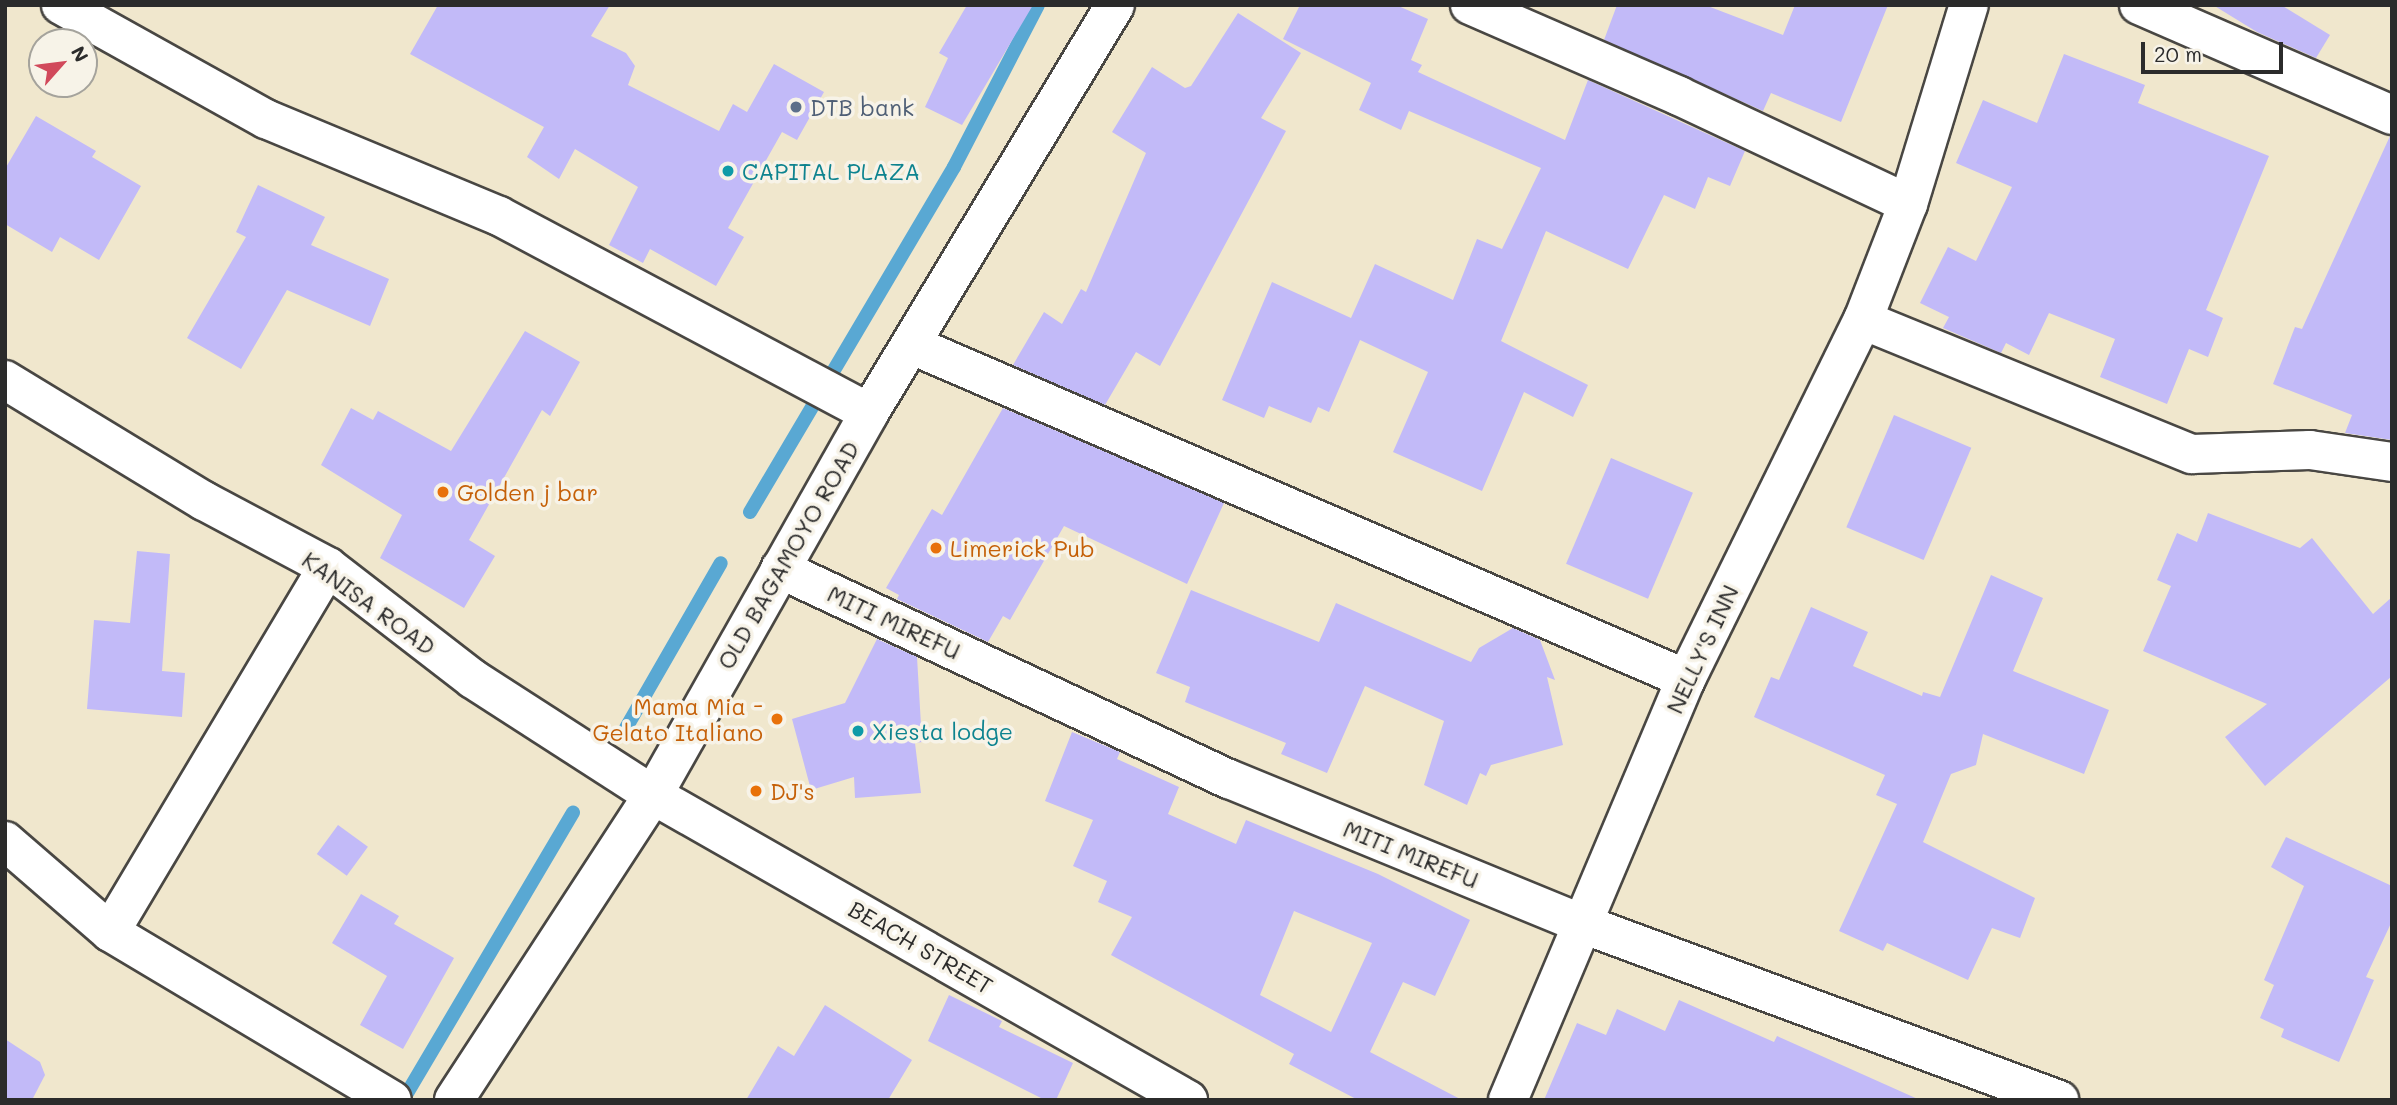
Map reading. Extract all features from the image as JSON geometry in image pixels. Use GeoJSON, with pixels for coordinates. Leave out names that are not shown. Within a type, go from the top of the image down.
{"type":"FeatureCollection","features":[{"type":"Feature","properties":{"kind":"street"},"geometry":{"type":"LineString","coordinates":[[61,5],[265,120],[499,216],[869,413]]}},
{"type":"Feature","properties":{"kind":"street","name":"OLD BAGAMOYO ROAD"},"geometry":{"type":"LineString","coordinates":[[454,1100],[653,795],[869,413],[1115,5]]}},
{"type":"Feature","properties":{"kind":"street"},"geometry":{"type":"LineString","coordinates":[[1470,5],[1679,96],[1908,204]]}},
{"type":"Feature","properties":{"kind":"street","name":"NELLY'S INN"},"geometry":{"type":"LineString","coordinates":[[1508,1100],[1580,923],[1686,679],[1863,320],[1908,204],[1969,5]]}},
{"type":"Feature","properties":{"kind":"street"},"geometry":{"type":"LineString","coordinates":[[2139,5],[2392,115]]}},
{"type":"Feature","properties":{"kind":"street"},"geometry":{"type":"LineString","coordinates":[[1863,320],[2192,454],[2310,450],[2392,462]]}},
{"type":"Feature","properties":{"kind":"street"},"geometry":{"type":"LineString","coordinates":[[912,345],[1686,679]]}},
{"type":"Feature","properties":{"kind":"street","name":"KANISA ROAD"},"geometry":{"type":"LineString","coordinates":[[5,380],[204,501],[328,568],[473,680],[653,795]]}},
{"type":"Feature","properties":{"kind":"street"},"geometry":{"type":"LineString","coordinates":[[110,932],[328,568]]}},
{"type":"Feature","properties":{"kind":"street","name":"MITI MIREFU"},"geometry":{"type":"LineString","coordinates":[[779,569],[1229,779],[1580,923],[2059,1100]]}},
{"type":"Feature","properties":{"kind":"street","name":"BEACH STREET"},"geometry":{"type":"LineString","coordinates":[[653,795],[1188,1100]]}},
{"type":"Feature","properties":{"kind":"street"},"geometry":{"type":"LineString","coordinates":[[5,841],[110,932],[392,1100]]}},
{"type":"Feature","properties":{"kind":"building"},"geometry":{"type":"Polygon","coordinates":[[[438,5],[610,5],[591,36],[626,53],[635,66],[628,85],[719,131],[733,104],[747,112],[774,64],[824,92],[797,140],[782,132],[728,228],[744,237],[716,286],[650,249],[643,263],[609,245],[638,187],[575,149],[559,179],[527,157],[544,127],[410,54],[438,5]]]}},
{"type":"Feature","properties":{"kind":"building"},"geometry":{"type":"Polygon","coordinates":[[[967,5],[1033,5],[962,125],[925,107],[948,58],[939,53],[967,5]]]}},
{"type":"Feature","properties":{"kind":"building"},"geometry":{"type":"Polygon","coordinates":[[[1300,5],[1396,5],[1428,19],[1411,60],[1422,65],[1418,72],[1565,140],[1588,80],[1745,151],[1730,186],[1708,177],[1695,209],[1664,195],[1628,269],[1546,231],[1501,341],[1588,385],[1573,417],[1524,392],[1482,491],[1393,452],[1428,372],[1360,340],[1329,412],[1318,407],[1311,423],[1269,406],[1264,418],[1222,400],[1272,282],[1351,318],[1375,264],[1453,300],[1477,239],[1502,249],[1541,168],[1409,111],[1401,130],[1359,110],[1371,83],[1283,39],[1300,5]]]}},
{"type":"Feature","properties":{"kind":"building"},"geometry":{"type":"Polygon","coordinates":[[[1617,5],[1705,5],[1783,35],[1795,5],[1888,5],[1841,122],[1771,93],[1763,111],[1604,40],[1617,5]]]}},
{"type":"Feature","properties":{"kind":"building"},"geometry":{"type":"Polygon","coordinates":[[[2213,5],[2281,5],[2330,35],[2316,58],[2257,32],[2213,5]]]}},
{"type":"Feature","properties":{"kind":"building"},"geometry":{"type":"Polygon","coordinates":[[[1238,13],[1301,53],[1261,118],[1286,131],[1160,366],[1136,352],[1105,405],[1013,365],[1044,312],[1062,324],[1081,289],[1086,292],[1146,153],[1112,132],[1152,67],[1185,88],[1191,86],[1238,13]]]}},
{"type":"Feature","properties":{"kind":"building"},"geometry":{"type":"Polygon","coordinates":[[[2064,54],[2145,85],[2138,103],[2269,156],[2206,310],[2223,318],[2208,357],[2189,349],[2167,404],[2100,377],[2115,339],[2049,313],[2029,355],[2006,343],[2001,353],[1943,328],[1949,317],[1920,303],[1948,247],[1976,261],[2012,187],[1956,163],[1983,100],[2037,123],[2064,54]]]}},
{"type":"Feature","properties":{"kind":"building"},"geometry":{"type":"Polygon","coordinates":[[[36,116],[96,151],[92,157],[141,186],[99,260],[60,237],[52,252],[5,224],[5,169],[36,116]]]}},
{"type":"Feature","properties":{"kind":"building"},"geometry":{"type":"Polygon","coordinates":[[[2390,136],[2392,440],[2345,433],[2352,415],[2273,384],[2295,327],[2302,329],[2390,136]]]}},
{"type":"Feature","properties":{"kind":"building"},"geometry":{"type":"Polygon","coordinates":[[[258,185],[325,217],[311,245],[389,279],[370,326],[287,290],[241,369],[187,338],[246,237],[236,232],[258,185]]]}},
{"type":"Feature","properties":{"kind":"building"},"geometry":{"type":"Polygon","coordinates":[[[525,331],[580,362],[550,416],[542,410],[469,540],[495,556],[464,608],[380,558],[402,515],[321,465],[351,408],[373,420],[378,411],[451,451],[525,331]]]}},
{"type":"Feature","properties":{"kind":"building"},"geometry":{"type":"Polygon","coordinates":[[[1003,408],[1224,503],[1187,584],[1064,526],[1010,620],[1003,616],[988,642],[897,599],[899,595],[886,588],[932,509],[942,515],[1003,408]]]}},
{"type":"Feature","properties":{"kind":"building"},"geometry":{"type":"Polygon","coordinates":[[[1894,415],[1971,448],[1924,560],[1846,527],[1894,415]]]}},
{"type":"Feature","properties":{"kind":"building"},"geometry":{"type":"Polygon","coordinates":[[[1611,458],[1693,493],[1648,599],[1566,564],[1611,458]]]}},
{"type":"Feature","properties":{"kind":"building"},"geometry":{"type":"Polygon","coordinates":[[[2208,513],[2300,548],[2312,538],[2373,614],[2392,597],[2392,676],[2265,786],[2225,737],[2267,704],[2143,651],[2171,586],[2157,580],[2177,533],[2197,542],[2208,513]]]}},
{"type":"Feature","properties":{"kind":"building"},"geometry":{"type":"Polygon","coordinates":[[[137,551],[170,554],[162,671],[185,673],[182,717],[87,709],[94,620],[130,623],[137,551]]]}},
{"type":"Feature","properties":{"kind":"building"},"geometry":{"type":"Polygon","coordinates":[[[1991,575],[2043,598],[2013,671],[2109,710],[2084,774],[1983,734],[1976,765],[1951,774],[1923,842],[2035,898],[2020,938],[1992,928],[1968,980],[1887,943],[1883,951],[1839,931],[1897,804],[1876,795],[1885,775],[1754,717],[1771,677],[1779,680],[1811,607],[1868,632],[1853,666],[1922,696],[1923,692],[1940,697],[1991,575]]]}},
{"type":"Feature","properties":{"kind":"building"},"geometry":{"type":"Polygon","coordinates":[[[1191,590],[1319,642],[1336,603],[1471,662],[1479,648],[1513,628],[1540,640],[1555,680],[1547,677],[1563,745],[1491,765],[1486,776],[1480,773],[1467,805],[1424,785],[1444,721],[1365,686],[1327,773],[1281,754],[1286,743],[1185,702],[1190,687],[1156,673],[1191,590]]]}},
{"type":"Feature","properties":{"kind":"building","name":"Xiesta lodge"},"geometry":{"type":"Polygon","coordinates":[[[877,639],[917,657],[922,742],[915,743],[921,793],[855,798],[854,777],[811,790],[792,719],[845,703],[877,639]]]}},
{"type":"Feature","properties":{"kind":"building"},"geometry":{"type":"Polygon","coordinates":[[[1072,732],[1120,752],[1117,759],[1179,787],[1168,814],[1236,844],[1246,820],[1378,874],[1470,920],[1435,996],[1403,982],[1370,1052],[1462,1100],[1358,1100],[1289,1064],[1294,1054],[1111,955],[1132,917],[1098,902],[1107,881],[1073,866],[1093,820],[1045,801],[1072,732]],[[1294,911],[1260,995],[1331,1032],[1372,943],[1294,911]]]}},
{"type":"Feature","properties":{"kind":"building"},"geometry":{"type":"Polygon","coordinates":[[[338,825],[368,847],[347,876],[317,854],[338,825]]]}},
{"type":"Feature","properties":{"kind":"building"},"geometry":{"type":"Polygon","coordinates":[[[2286,837],[2392,886],[2392,921],[2366,977],[2374,980],[2339,1062],[2281,1037],[2284,1029],[2260,1018],[2274,985],[2264,980],[2304,886],[2271,867],[2286,837]]]}},
{"type":"Feature","properties":{"kind":"building"},"geometry":{"type":"Polygon","coordinates":[[[361,894],[399,916],[394,924],[454,958],[403,1049],[360,1025],[387,976],[332,943],[361,894]]]}},
{"type":"Feature","properties":{"kind":"building"},"geometry":{"type":"Polygon","coordinates":[[[949,995],[1002,1021],[999,1027],[1073,1063],[1056,1100],[1045,1100],[928,1041],[949,995]]]}},
{"type":"Feature","properties":{"kind":"building"},"geometry":{"type":"Polygon","coordinates":[[[1679,1000],[1774,1042],[1777,1036],[1920,1100],[1544,1100],[1577,1023],[1606,1035],[1617,1009],[1665,1031],[1679,1000]]]}},
{"type":"Feature","properties":{"kind":"building"},"geometry":{"type":"Polygon","coordinates":[[[825,1005],[912,1060],[888,1100],[746,1100],[778,1046],[794,1056],[825,1005]]]}},
{"type":"Feature","properties":{"kind":"building"},"geometry":{"type":"Polygon","coordinates":[[[5,1039],[40,1062],[45,1075],[32,1100],[5,1100],[5,1039]]]}},
{"type":"Feature","properties":{"kind":"waterway"},"geometry":{"type":"LineString","coordinates":[[750,512],[954,167],[1038,5]]}},
{"type":"Feature","properties":{"kind":"waterway"},"geometry":{"type":"LineString","coordinates":[[626,728],[721,563]]}},
{"type":"Feature","properties":{"kind":"waterway"},"geometry":{"type":"LineString","coordinates":[[403,1100],[573,813]]}},
{"type":"Feature","properties":{"kind":"place","name":"DTB bank"},"geometry":{"type":"Point","coordinates":[796,107]}},
{"type":"Feature","properties":{"kind":"place","name":"CAPITAL PLAZA"},"geometry":{"type":"Point","coordinates":[728,171]}},
{"type":"Feature","properties":{"kind":"place","name":"Golden j bar"},"geometry":{"type":"Point","coordinates":[443,492]}},
{"type":"Feature","properties":{"kind":"place","name":"Limerick Pub"},"geometry":{"type":"Point","coordinates":[936,548]}},
{"type":"Feature","properties":{"kind":"place","name":"Mama Mia - Gelato Italiano"},"geometry":{"type":"Point","coordinates":[777,719]}},
{"type":"Feature","properties":{"kind":"place","name":"Xiesta lodge"},"geometry":{"type":"Point","coordinates":[858,731]}},
{"type":"Feature","properties":{"kind":"place","name":"DJ's"},"geometry":{"type":"Point","coordinates":[756,791]}}]}
